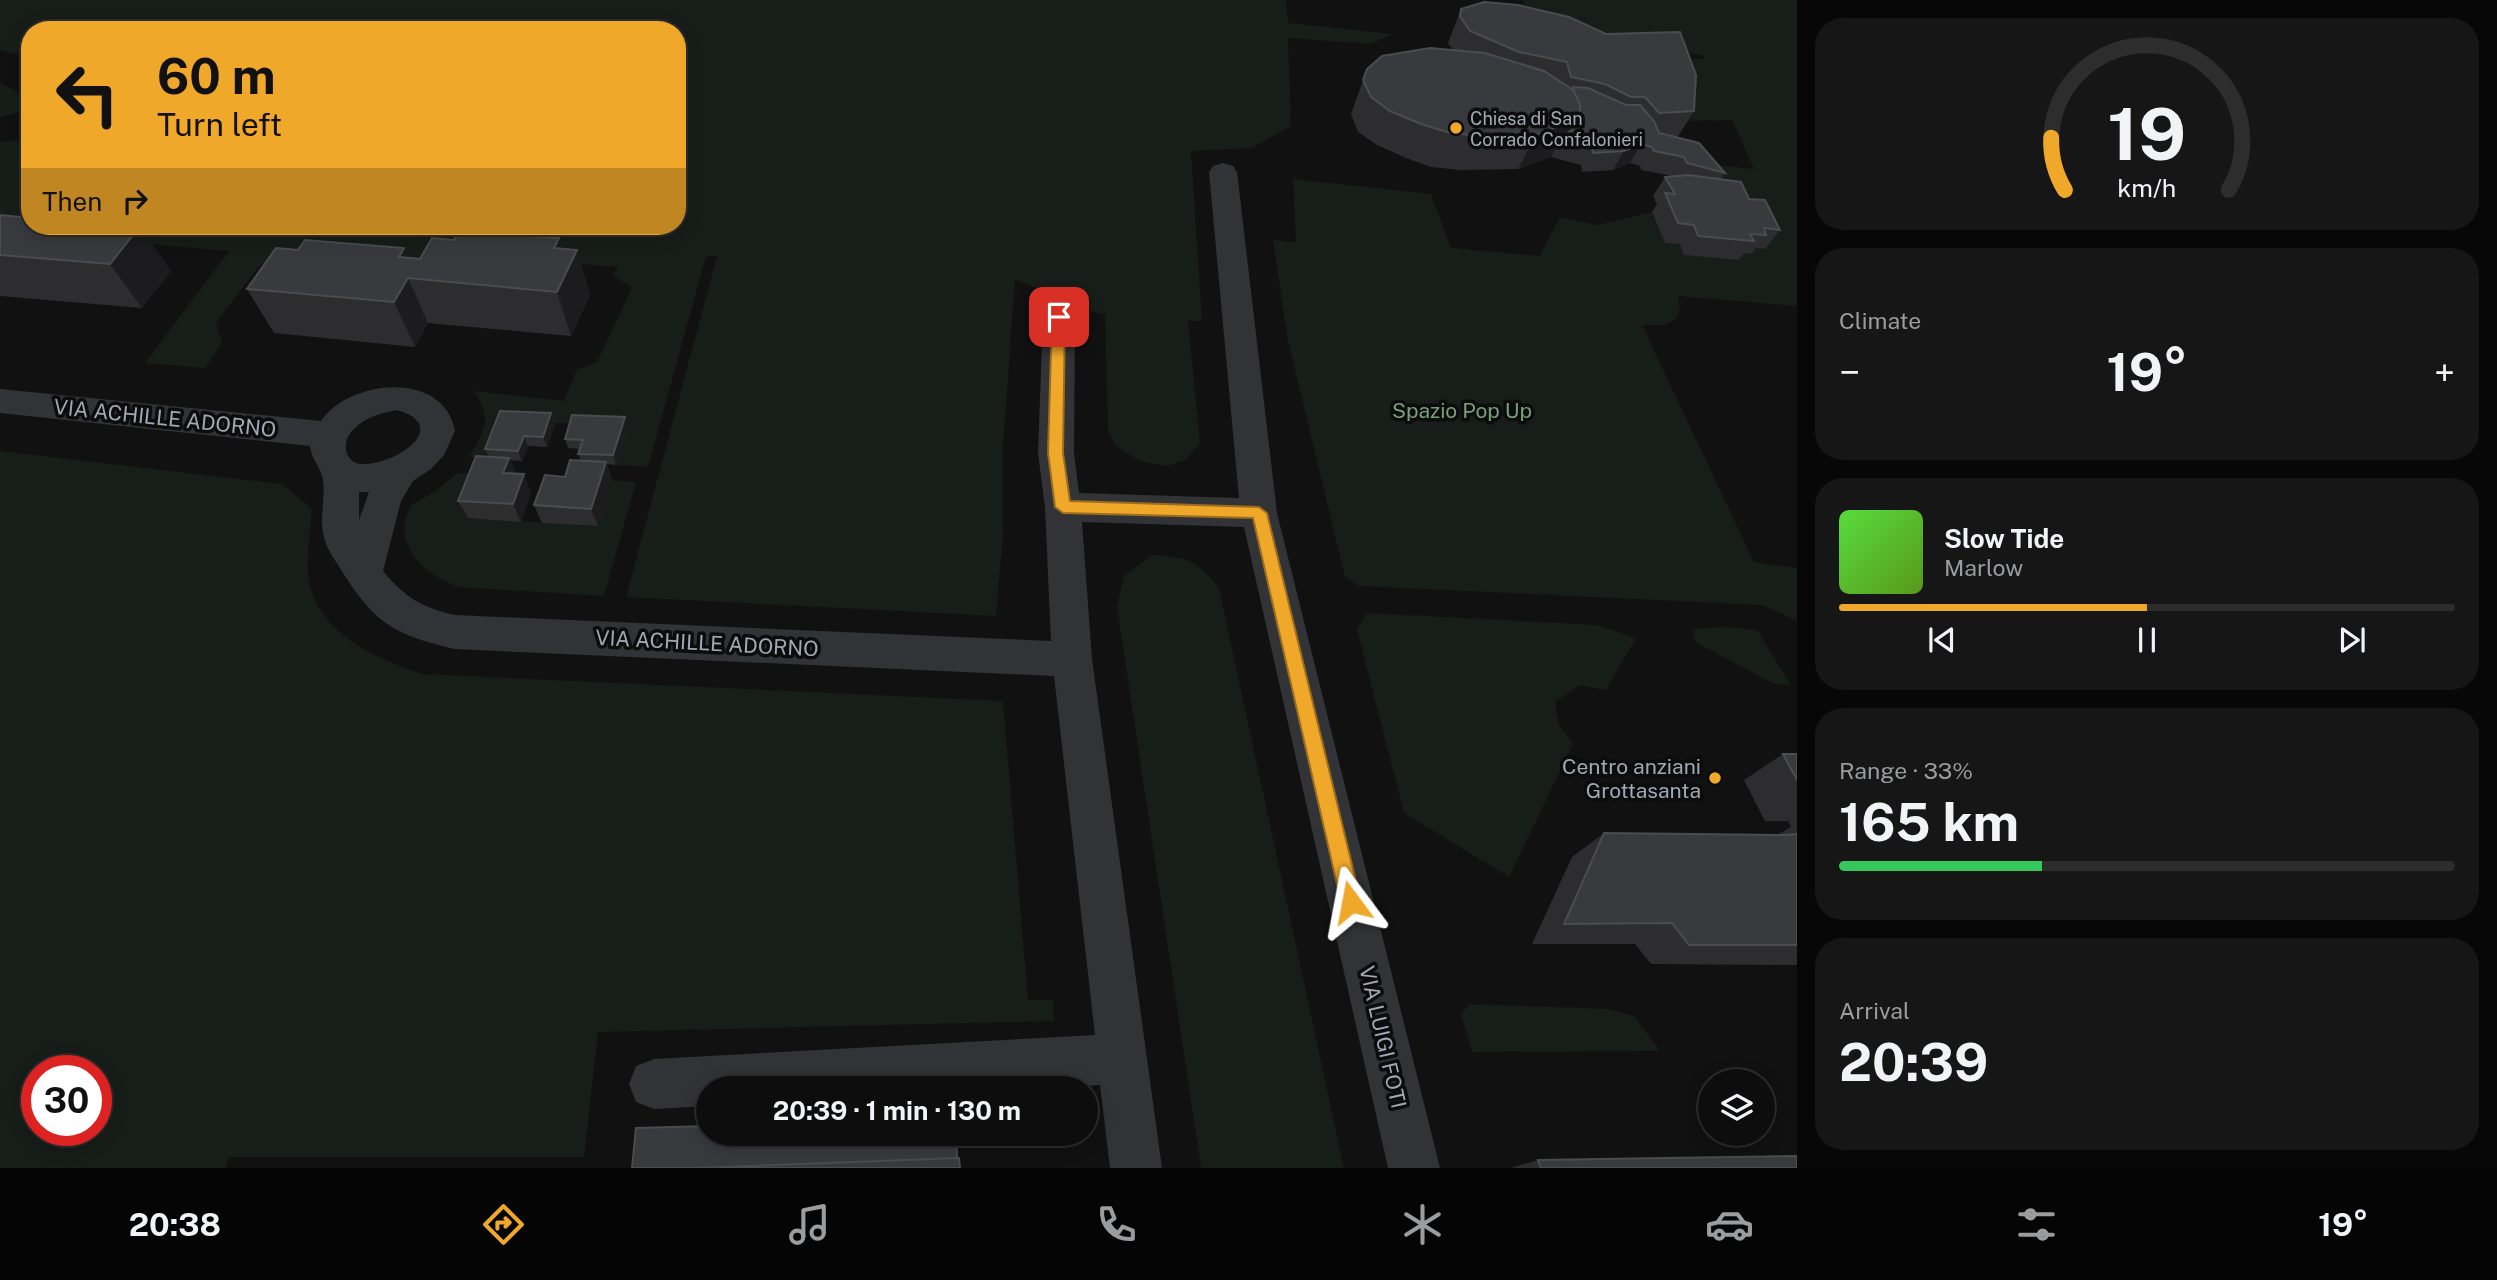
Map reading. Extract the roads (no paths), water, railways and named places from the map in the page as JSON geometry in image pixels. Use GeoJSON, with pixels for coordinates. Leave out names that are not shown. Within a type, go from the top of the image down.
{"type":"FeatureCollection","features":[{"type":"Feature","properties":{"kind":"street","name":"VIA LUIGI FOTI"},"geometry":{"type":"LineString","coordinates":[[1223,172],[1259,513],[1414,1168]]}},
{"type":"Feature","properties":{"kind":"street"},"geometry":{"type":"LineString","coordinates":[[1059,317],[1056,453],[1063,507],[1072,659],[1136,1168]]}},
{"type":"Feature","properties":{"kind":"street"},"geometry":{"type":"LineString","coordinates":[[397,398],[415,400],[429,408],[438,419],[438,433],[431,448],[418,462],[399,473],[368,478],[341,473],[330,463],[326,450],[330,435],[340,421],[356,409],[376,401],[397,398]]}},
{"type":"Feature","properties":{"kind":"street","name":"VIA ACHILLE ADORNO"},"geometry":{"type":"LineString","coordinates":[[0,401],[330,435]]}},
{"type":"Feature","properties":{"kind":"street","name":"VIA ACHILLE ADORNO"},"geometry":{"type":"LineString","coordinates":[[341,473],[343,540],[387,603],[403,617],[425,625],[455,632],[1072,659]]}},
{"type":"Feature","properties":{"kind":"street"},"geometry":{"type":"LineString","coordinates":[[364,572],[383,500],[399,473]]}},
{"type":"Feature","properties":{"kind":"street"},"geometry":{"type":"LineString","coordinates":[[1063,507],[1259,513]]}},
{"type":"Feature","properties":{"kind":"street"},"geometry":{"type":"LineString","coordinates":[[654,1084],[1122,1059]]}},
{"type":"Feature","properties":{"kind":"place","name":"Chiesa di San Corrado Confalonieri"},"geometry":{"type":"Point","coordinates":[1456,128]}},
{"type":"Feature","properties":{"kind":"place","name":"Centro anziani Grottasanta"},"geometry":{"type":"Point","coordinates":[1715,778]}},
{"type":"Feature","properties":{"kind":"park label","name":"Spazio Pop Up"},"geometry":{"type":"Point","coordinates":[1462,410]}}]}
